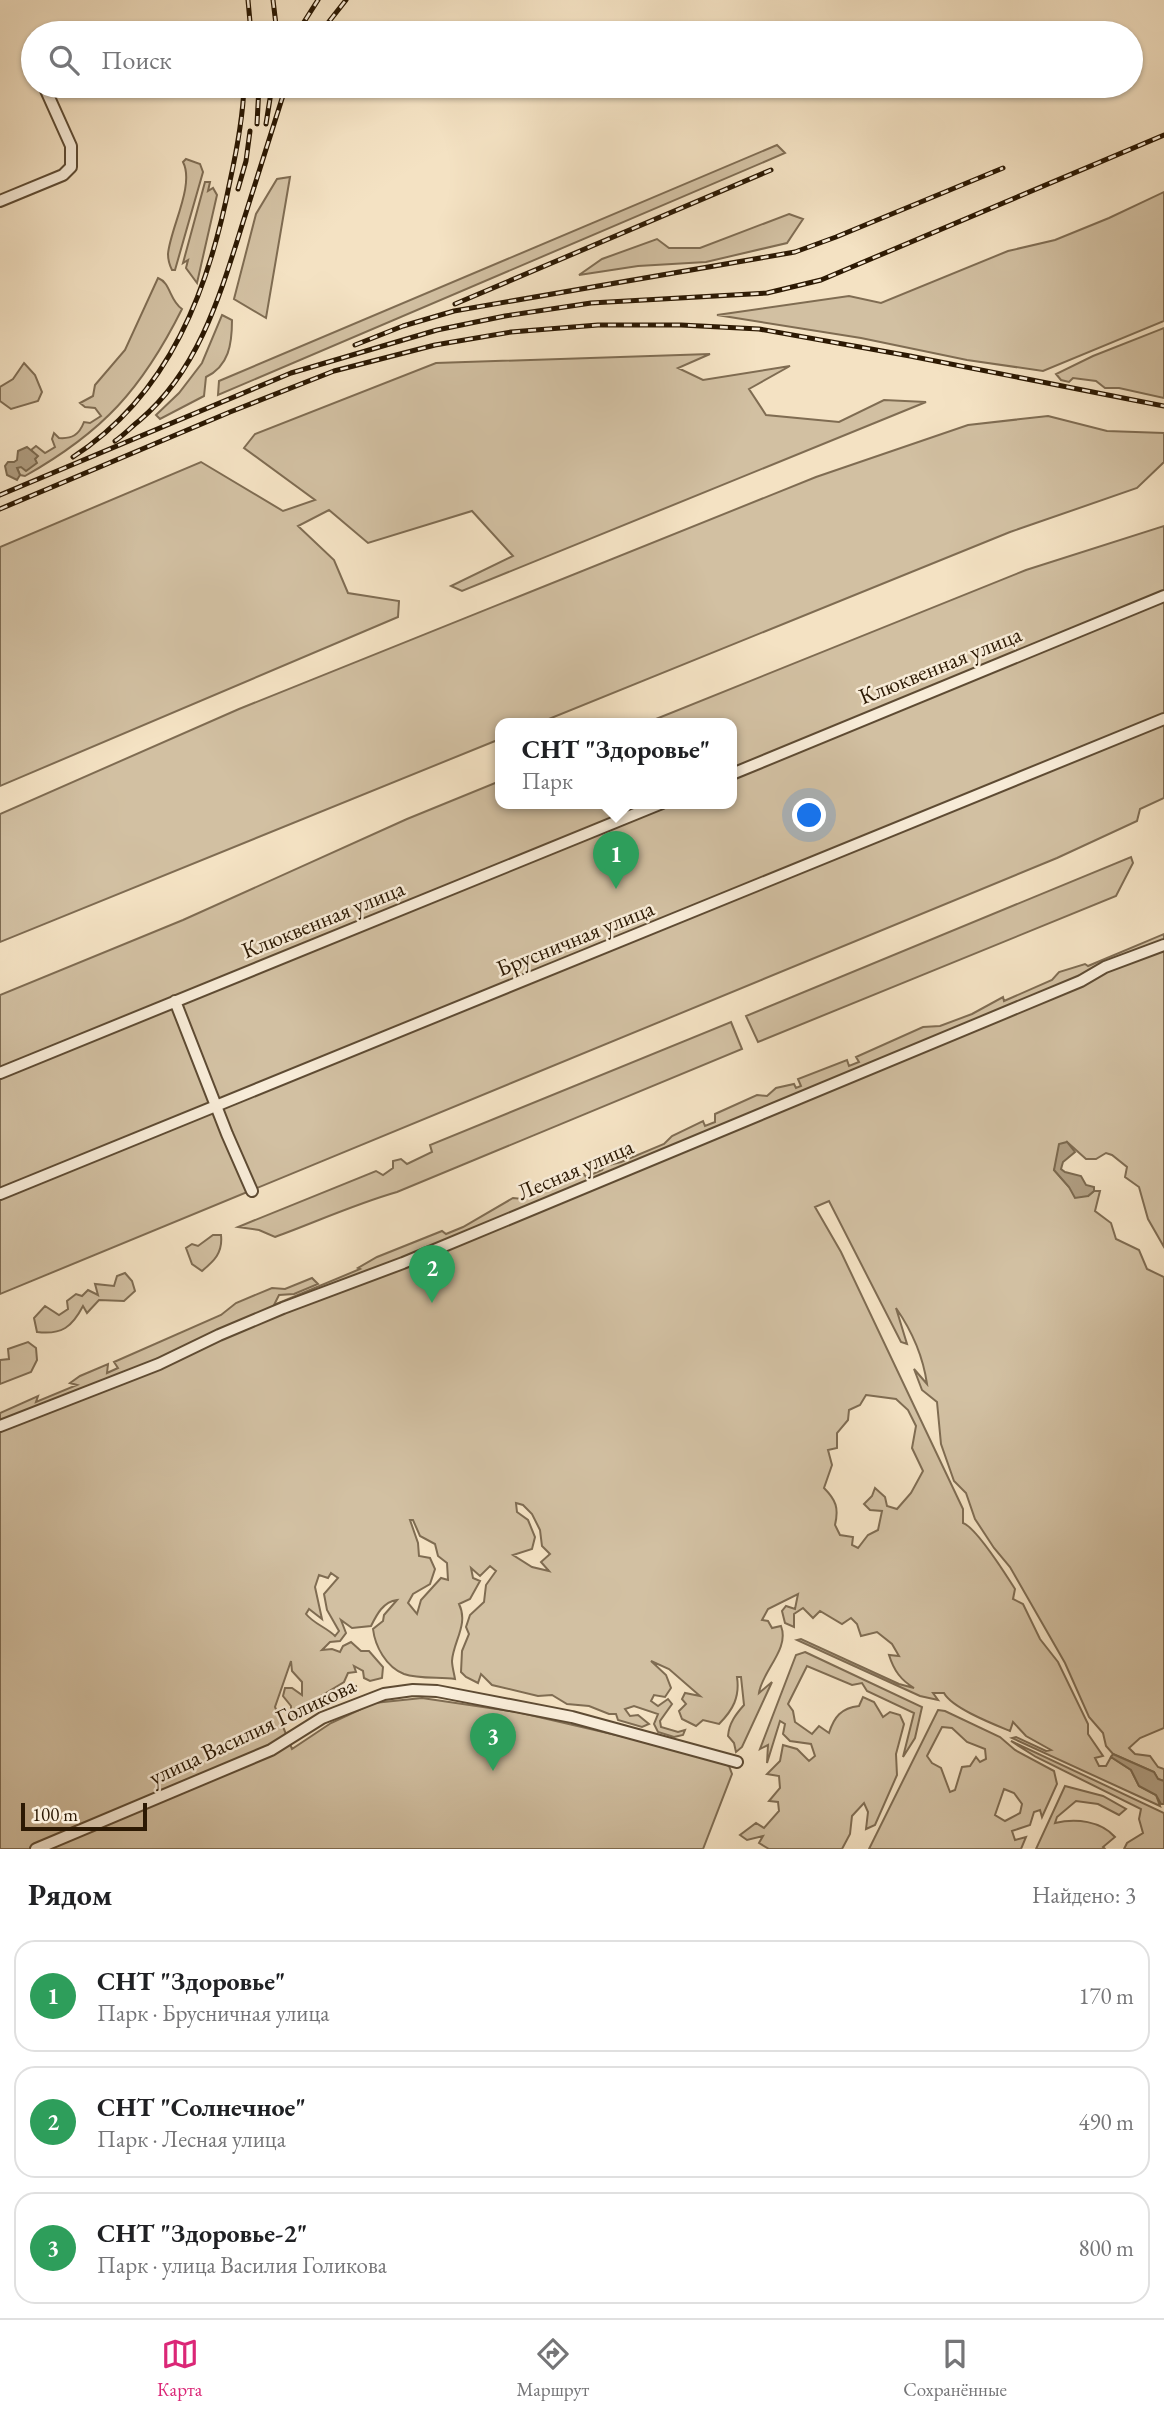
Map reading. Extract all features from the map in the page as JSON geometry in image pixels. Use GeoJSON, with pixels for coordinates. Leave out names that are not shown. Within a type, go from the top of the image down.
{"type":"FeatureCollection","features":[{"type":"Feature","properties":{"kind":"street"},"geometry":{"type":"LineString","coordinates":[[0,201],[63,175],[71,167],[71,146],[49,98]]}},
{"type":"Feature","properties":{"kind":"street","name":"Клюквенная улица"},"geometry":{"type":"LineString","coordinates":[[737,772],[1164,596]]}},
{"type":"Feature","properties":{"kind":"street","name":"Брусничная улица"},"geometry":{"type":"LineString","coordinates":[[0,1194],[1164,719]]}},
{"type":"Feature","properties":{"kind":"street","name":"Клюквенная улица"},"geometry":{"type":"LineString","coordinates":[[0,1073],[647,809]]}},
{"type":"Feature","properties":{"kind":"street","name":"Лесная улица"},"geometry":{"type":"LineString","coordinates":[[0,1426],[159,1364],[282,1308],[428,1253],[1068,986],[1105,967],[1164,945]]}},
{"type":"Feature","properties":{"kind":"street"},"geometry":{"type":"LineString","coordinates":[[175,1002],[252,1191]]}},
{"type":"Feature","properties":{"kind":"street","name":"улица Василия Голикова"},"geometry":{"type":"LineString","coordinates":[[36,1849],[271,1750],[323,1718],[384,1694],[414,1690],[437,1691],[572,1717],[737,1762]]}},
{"type":"Feature","properties":{"kind":"shaded area"},"geometry":{"type":"Polygon","coordinates":[[[777,145],[785,153],[218,395],[219,381],[777,145]]]}},
{"type":"Feature","properties":{"kind":"shaded area"},"geometry":{"type":"Polygon","coordinates":[[[186,159],[200,164],[203,172],[175,270],[172,270],[168,254],[184,195],[186,172],[183,162],[186,159]]]}},
{"type":"Feature","properties":{"kind":"shaded area"},"geometry":{"type":"Polygon","coordinates":[[[290,177],[266,318],[234,299],[256,214],[277,179],[290,177]]]}},
{"type":"Feature","properties":{"kind":"shaded area"},"geometry":{"type":"Polygon","coordinates":[[[205,182],[210,182],[208,191],[213,188],[217,195],[197,283],[186,268],[188,260],[183,263],[205,182]]]}},
{"type":"Feature","properties":{"kind":"shaded area"},"geometry":{"type":"Polygon","coordinates":[[[1164,192],[1164,321],[1043,371],[717,315],[849,296],[881,303],[1008,251],[1055,240],[1164,192]]]}},
{"type":"Feature","properties":{"kind":"shaded area"},"geometry":{"type":"Polygon","coordinates":[[[789,214],[803,219],[787,243],[706,262],[638,266],[579,275],[602,259],[657,239],[669,248],[700,248],[789,214]]]}},
{"type":"Feature","properties":{"kind":"shaded area"},"geometry":{"type":"Polygon","coordinates":[[[158,278],[182,309],[152,363],[118,406],[77,443],[25,476],[20,475],[17,468],[35,459],[37,456],[31,450],[36,446],[45,453],[55,447],[52,439],[54,433],[59,438],[71,437],[80,430],[84,422],[90,423],[101,416],[95,408],[85,407],[80,403],[93,396],[95,385],[125,350],[158,278]]]}},
{"type":"Feature","properties":{"kind":"shaded area"},"geometry":{"type":"Polygon","coordinates":[[[222,315],[232,320],[230,346],[220,367],[206,377],[204,396],[160,419],[156,415],[179,393],[202,363],[222,315]]]}},
{"type":"Feature","properties":{"kind":"shaded area"},"geometry":{"type":"Polygon","coordinates":[[[1164,328],[1164,398],[1119,388],[1105,388],[1096,381],[1073,378],[1069,382],[1061,380],[1056,374],[1093,356],[1164,328]]]}},
{"type":"Feature","properties":{"kind":"shaded area"},"geometry":{"type":"Polygon","coordinates":[[[710,354],[678,368],[703,380],[790,366],[749,389],[766,415],[839,422],[884,400],[926,402],[462,591],[451,586],[513,556],[472,511],[368,543],[329,510],[298,526],[334,560],[348,593],[399,601],[398,617],[0,786],[0,547],[201,462],[283,511],[315,500],[244,448],[255,434],[436,363],[710,354]]]}},
{"type":"Feature","properties":{"kind":"shaded area"},"geometry":{"type":"Polygon","coordinates":[[[24,363],[35,375],[42,392],[38,401],[11,409],[0,401],[0,387],[13,379],[24,363]]]}},
{"type":"Feature","properties":{"kind":"shaded area"},"geometry":{"type":"Polygon","coordinates":[[[1048,416],[1107,431],[1164,433],[1164,462],[1137,488],[1010,532],[551,718],[495,718],[495,741],[0,942],[0,814],[239,709],[816,477],[968,425],[1048,416]]]}},
{"type":"Feature","properties":{"kind":"shaded area"},"geometry":{"type":"Polygon","coordinates":[[[27,447],[38,456],[35,459],[37,463],[26,471],[21,467],[17,468],[20,475],[17,480],[7,475],[5,466],[8,462],[17,460],[18,451],[27,447]]]}},
{"type":"Feature","properties":{"kind":"shaded area"},"geometry":{"type":"Polygon","coordinates":[[[1164,526],[1164,798],[1140,809],[1137,821],[1057,858],[0,1294],[0,995],[183,920],[407,819],[495,783],[495,809],[737,809],[737,718],[658,718],[1026,570],[1164,526]]]}},
{"type":"Feature","properties":{"kind":"shaded area"},"geometry":{"type":"Polygon","coordinates":[[[1131,857],[1133,863],[1116,896],[758,1042],[746,1016],[1131,857]]]}},
{"type":"Feature","properties":{"kind":"shaded area"},"geometry":{"type":"Polygon","coordinates":[[[1164,934],[1164,1247],[1148,1219],[1139,1187],[1125,1177],[1127,1167],[1112,1155],[1106,1153],[1096,1159],[1086,1159],[1067,1142],[1054,1170],[1069,1187],[1088,1196],[1094,1191],[1100,1191],[1095,1211],[1111,1223],[1116,1239],[1139,1250],[1147,1269],[1164,1277],[1164,1728],[1140,1738],[1129,1748],[1135,1754],[1150,1756],[1158,1767],[1164,1769],[1164,1781],[1158,1779],[1154,1772],[1113,1754],[1106,1746],[1103,1733],[1089,1717],[1065,1663],[1010,1567],[975,1519],[966,1493],[954,1481],[941,1444],[937,1402],[922,1390],[914,1369],[927,1384],[925,1374],[920,1354],[907,1326],[896,1308],[907,1344],[901,1342],[829,1201],[815,1207],[841,1252],[963,1509],[963,1523],[976,1533],[998,1563],[1015,1589],[1013,1599],[1023,1604],[1040,1639],[1058,1662],[1088,1724],[1088,1734],[1103,1756],[1095,1758],[1099,1766],[1106,1766],[1111,1757],[1131,1770],[1139,1786],[1156,1795],[1160,1806],[1012,1738],[1016,1737],[1046,1751],[1051,1750],[1026,1736],[1013,1722],[1010,1731],[964,1710],[944,1693],[933,1693],[938,1700],[920,1696],[797,1640],[801,1639],[899,1684],[914,1688],[893,1666],[889,1655],[899,1656],[892,1644],[877,1632],[861,1636],[857,1624],[851,1618],[842,1624],[820,1611],[813,1618],[803,1608],[794,1614],[794,1627],[785,1623],[782,1611],[786,1606],[795,1609],[798,1594],[768,1609],[762,1620],[768,1621],[772,1628],[781,1626],[782,1643],[759,1693],[772,1682],[742,1747],[736,1752],[734,1743],[728,1736],[733,1719],[744,1705],[741,1677],[737,1677],[736,1697],[724,1719],[719,1724],[703,1720],[696,1726],[682,1719],[679,1711],[686,1704],[682,1699],[685,1693],[700,1696],[669,1669],[651,1661],[666,1675],[671,1688],[665,1697],[654,1695],[651,1701],[658,1706],[668,1699],[672,1704],[660,1721],[661,1727],[678,1732],[685,1730],[683,1735],[674,1737],[658,1732],[654,1724],[658,1714],[634,1706],[625,1709],[630,1716],[638,1715],[649,1724],[642,1727],[618,1720],[616,1714],[589,1706],[567,1704],[552,1695],[538,1696],[492,1685],[481,1674],[478,1683],[461,1672],[462,1651],[469,1634],[466,1627],[470,1615],[484,1602],[486,1585],[496,1571],[490,1566],[480,1576],[471,1568],[473,1578],[480,1581],[470,1599],[459,1604],[462,1619],[452,1661],[455,1679],[410,1676],[398,1671],[387,1661],[379,1649],[373,1629],[383,1621],[384,1615],[397,1600],[384,1606],[371,1626],[352,1628],[341,1620],[346,1633],[340,1641],[330,1642],[322,1650],[340,1652],[343,1646],[351,1642],[361,1651],[369,1651],[383,1667],[382,1678],[370,1681],[364,1678],[363,1671],[354,1666],[356,1672],[348,1673],[344,1682],[316,1699],[337,1688],[356,1686],[357,1691],[310,1708],[297,1718],[291,1716],[291,1706],[283,1696],[285,1688],[292,1688],[302,1695],[302,1682],[292,1671],[291,1661],[275,1707],[292,1749],[331,1723],[374,1703],[422,1698],[517,1712],[711,1757],[729,1766],[732,1774],[703,1849],[0,1849],[0,1413],[38,1396],[36,1402],[77,1385],[70,1383],[108,1364],[107,1373],[118,1368],[114,1362],[221,1315],[236,1303],[272,1288],[285,1289],[312,1278],[318,1284],[294,1294],[279,1295],[274,1305],[360,1269],[358,1268],[377,1257],[442,1231],[446,1234],[463,1227],[513,1198],[523,1199],[584,1174],[586,1177],[605,1166],[664,1144],[672,1136],[703,1121],[705,1126],[715,1122],[715,1114],[757,1095],[767,1096],[776,1088],[794,1084],[796,1088],[801,1086],[798,1079],[847,1060],[849,1066],[859,1062],[856,1057],[923,1027],[940,1026],[972,1014],[1003,997],[1004,1001],[1052,980],[1059,972],[1085,964],[1088,966],[1164,934]],[[866,1395],[860,1405],[849,1410],[848,1420],[837,1433],[837,1448],[828,1450],[832,1465],[824,1488],[835,1505],[835,1525],[840,1535],[853,1537],[852,1545],[858,1548],[868,1535],[878,1530],[882,1511],[870,1510],[864,1504],[875,1488],[885,1497],[887,1506],[897,1509],[911,1493],[923,1471],[912,1448],[916,1426],[908,1410],[896,1399],[866,1395]],[[516,1503],[517,1512],[528,1520],[535,1537],[532,1549],[513,1555],[532,1567],[549,1571],[541,1562],[550,1554],[542,1546],[540,1530],[532,1514],[523,1505],[516,1503]],[[410,1520],[418,1543],[419,1556],[430,1558],[435,1569],[430,1584],[413,1594],[408,1603],[417,1614],[421,1600],[441,1578],[448,1580],[447,1563],[438,1556],[435,1544],[420,1536],[413,1520],[410,1520]],[[331,1573],[328,1578],[319,1575],[315,1587],[322,1619],[309,1609],[306,1614],[335,1636],[339,1631],[327,1610],[324,1594],[338,1578],[331,1573]]]}},
{"type":"Feature","properties":{"kind":"shaded area"},"geometry":{"type":"Polygon","coordinates":[[[731,1022],[742,1049],[397,1192],[275,1237],[259,1230],[238,1227],[376,1171],[383,1175],[393,1168],[393,1161],[401,1159],[407,1164],[432,1152],[430,1145],[731,1022]]]}},
{"type":"Feature","properties":{"kind":"shaded area"},"geometry":{"type":"Polygon","coordinates":[[[1067,1142],[1075,1152],[1063,1162],[1061,1169],[1081,1176],[1086,1185],[1094,1187],[1094,1191],[1088,1196],[1075,1198],[1054,1170],[1059,1144],[1067,1142]]]}},
{"type":"Feature","properties":{"kind":"shaded area"},"geometry":{"type":"Polygon","coordinates":[[[213,1235],[221,1235],[221,1247],[214,1260],[202,1271],[192,1264],[186,1248],[192,1244],[198,1246],[213,1235]]]}},
{"type":"Feature","properties":{"kind":"shaded area"},"geometry":{"type":"Polygon","coordinates":[[[125,1273],[132,1281],[135,1291],[124,1301],[99,1300],[87,1313],[83,1306],[75,1319],[60,1331],[37,1332],[34,1318],[45,1306],[59,1315],[68,1309],[67,1301],[76,1294],[82,1296],[88,1290],[98,1295],[95,1284],[114,1286],[117,1276],[125,1273]]]}},
{"type":"Feature","properties":{"kind":"shaded area"},"geometry":{"type":"Polygon","coordinates":[[[28,1342],[36,1348],[37,1360],[31,1372],[0,1384],[0,1360],[9,1359],[8,1349],[28,1342]]]}},
{"type":"Feature","properties":{"kind":"shaded area"},"geometry":{"type":"Polygon","coordinates":[[[805,1652],[922,1707],[915,1738],[903,1757],[914,1713],[867,1691],[862,1683],[852,1685],[807,1666],[788,1704],[793,1711],[795,1722],[812,1734],[819,1726],[829,1733],[839,1714],[859,1706],[863,1697],[874,1702],[883,1717],[890,1712],[900,1715],[904,1724],[896,1754],[897,1775],[875,1825],[866,1829],[868,1812],[864,1803],[852,1816],[850,1834],[842,1849],[769,1849],[759,1843],[763,1836],[747,1840],[740,1835],[756,1823],[764,1828],[779,1811],[778,1802],[769,1801],[780,1788],[779,1776],[767,1774],[780,1761],[783,1745],[797,1749],[809,1761],[815,1756],[811,1744],[790,1741],[783,1734],[785,1724],[780,1721],[767,1763],[768,1745],[760,1749],[796,1655],[805,1652]]]}},
{"type":"Feature","properties":{"kind":"shaded area"},"geometry":{"type":"Polygon","coordinates":[[[938,1710],[1000,1737],[1015,1750],[1054,1771],[1057,1784],[1042,1817],[1040,1810],[1034,1812],[1030,1825],[1012,1831],[1015,1840],[1026,1837],[1021,1849],[869,1849],[938,1710]],[[942,1727],[927,1756],[941,1768],[950,1792],[955,1790],[962,1767],[970,1766],[976,1757],[980,1762],[986,1759],[985,1749],[967,1742],[952,1728],[942,1727]],[[1004,1789],[995,1815],[1005,1821],[1020,1813],[1022,1804],[1014,1793],[1004,1789]]]}},
{"type":"Feature","properties":{"kind":"shaded area"},"geometry":{"type":"Polygon","coordinates":[[[1011,1741],[1164,1813],[1164,1849],[1124,1849],[1127,1843],[1143,1833],[1139,1819],[1141,1809],[1036,1757],[1011,1741]]]}},
{"type":"Feature","properties":{"kind":"shaded area"},"geometry":{"type":"Polygon","coordinates":[[[1113,1754],[1154,1772],[1158,1779],[1164,1781],[1164,1804],[1161,1804],[1156,1795],[1139,1786],[1131,1770],[1111,1757],[1113,1754]]]}},
{"type":"Feature","properties":{"kind":"shaded area"},"geometry":{"type":"Polygon","coordinates":[[[1065,1786],[1103,1796],[1126,1809],[1119,1815],[1098,1804],[1076,1801],[1057,1817],[1055,1823],[1088,1822],[1103,1827],[1115,1837],[1103,1847],[1105,1849],[1036,1849],[1065,1786]]]}},
{"type":"Feature","properties":{"kind":"railway"},"geometry":{"type":"LineString","coordinates":[[248,0],[250,21]]}},
{"type":"Feature","properties":{"kind":"railway"},"geometry":{"type":"LineString","coordinates":[[273,0],[276,21]]}},
{"type":"Feature","properties":{"kind":"railway"},"geometry":{"type":"LineString","coordinates":[[305,21],[318,0]]}},
{"type":"Feature","properties":{"kind":"railway"},"geometry":{"type":"LineString","coordinates":[[329,21],[346,0]]}},
{"type":"Feature","properties":{"kind":"railway"},"geometry":{"type":"LineString","coordinates":[[73,457],[107,431],[136,402],[160,370],[180,336],[197,299],[221,221],[233,169],[243,98]]}},
{"type":"Feature","properties":{"kind":"railway"},"geometry":{"type":"LineString","coordinates":[[257,124],[258,98]]}},
{"type":"Feature","properties":{"kind":"railway"},"geometry":{"type":"LineString","coordinates":[[266,124],[270,98]]}},
{"type":"Feature","properties":{"kind":"railway"},"geometry":{"type":"LineString","coordinates":[[115,441],[161,400],[178,377],[206,328],[282,98]]}},
{"type":"Feature","properties":{"kind":"railway"},"geometry":{"type":"LineString","coordinates":[[238,189],[246,161],[250,131]]}},
{"type":"Feature","properties":{"kind":"railway"},"geometry":{"type":"LineString","coordinates":[[0,495],[291,373],[437,330],[591,303],[767,293],[821,280],[1164,135]]}},
{"type":"Feature","properties":{"kind":"railway"},"geometry":{"type":"LineString","coordinates":[[355,345],[403,326],[454,311],[795,252],[1003,168]]}},
{"type":"Feature","properties":{"kind":"railway"},"geometry":{"type":"LineString","coordinates":[[455,304],[771,170]]}},
{"type":"Feature","properties":{"kind":"railway"},"geometry":{"type":"LineString","coordinates":[[0,509],[334,371],[435,345],[511,332],[598,325],[759,329],[1164,406]]}},
{"type":"Feature","properties":{"kind":"place","name":"СНТ \"Здоровье\""},"geometry":{"type":"Point","coordinates":[616,889]}},
{"type":"Feature","properties":{"kind":"place","name":"СНТ \"Солнечное\""},"geometry":{"type":"Point","coordinates":[432,1303]}},
{"type":"Feature","properties":{"kind":"place","name":"СНТ \"Здоровье-2\""},"geometry":{"type":"Point","coordinates":[493,1771]}}]}
